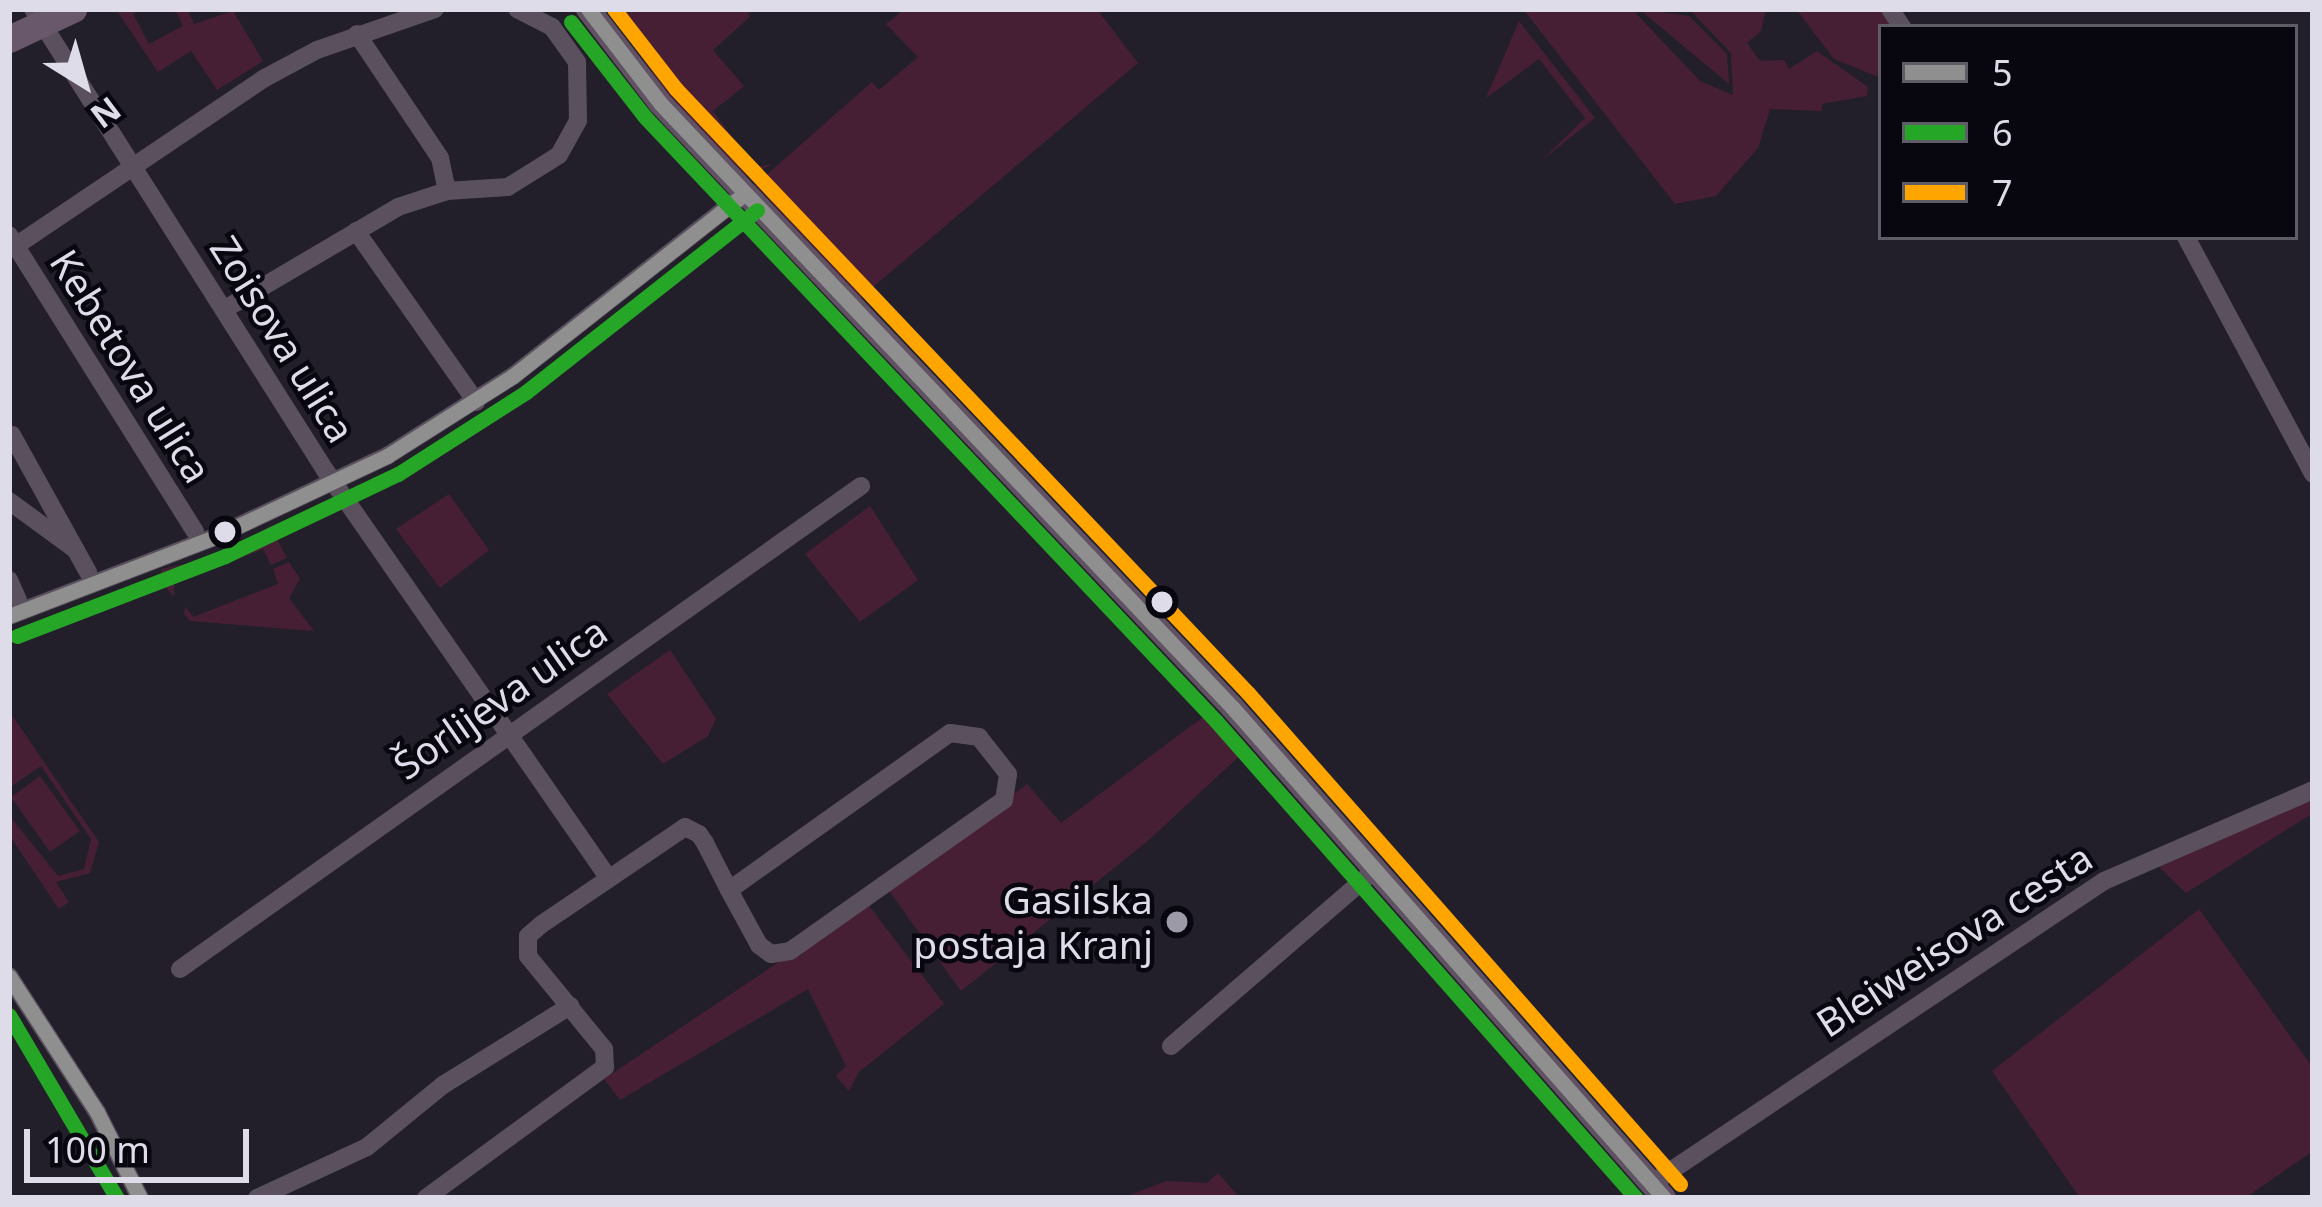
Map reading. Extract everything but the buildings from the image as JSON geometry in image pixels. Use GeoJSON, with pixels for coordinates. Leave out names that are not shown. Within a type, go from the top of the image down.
{"type":"FeatureCollection","features":[{"type":"Feature","properties":{"kind":"main road"},"geometry":{"type":"LineString","coordinates":[[9,39],[37,16],[73,9]]}},
{"type":"Feature","properties":{"kind":"main road","name":"Bleiweisova cesta"},"geometry":{"type":"LineString","coordinates":[[588,9],[744,194],[1377,868],[1658,1191]]}},
{"type":"Feature","properties":{"kind":"street"},"geometry":{"type":"LineString","coordinates":[[13,240],[136,166],[262,79],[357,34],[435,9]]}},
{"type":"Feature","properties":{"kind":"street"},"geometry":{"type":"LineString","coordinates":[[225,308],[356,231],[447,190],[508,187],[540,173],[578,121],[577,62],[552,26],[517,9]]}},
{"type":"Feature","properties":{"kind":"street","name":"Zoisova ulica"},"geometry":{"type":"LineString","coordinates":[[37,16],[336,485],[608,877]]}},
{"type":"Feature","properties":{"kind":"street"},"geometry":{"type":"LineString","coordinates":[[357,34],[440,158],[447,190]]}},
{"type":"Feature","properties":{"kind":"street"},"geometry":{"type":"LineString","coordinates":[[9,580],[14,608],[336,485],[476,402],[744,194]]}},
{"type":"Feature","properties":{"kind":"street"},"geometry":{"type":"LineString","coordinates":[[356,231],[476,402]]}},
{"type":"Feature","properties":{"kind":"street","name":"Kebetova ulica"},"geometry":{"type":"LineString","coordinates":[[13,240],[195,532]]}},
{"type":"Feature","properties":{"kind":"street"},"geometry":{"type":"LineString","coordinates":[[2188,240],[2313,474]]}},
{"type":"Feature","properties":{"kind":"street"},"geometry":{"type":"LineString","coordinates":[[10,433],[88,572]]}},
{"type":"Feature","properties":{"kind":"street","name":"Šorlijeva ulica"},"geometry":{"type":"LineString","coordinates":[[180,969],[861,486]]}},
{"type":"Feature","properties":{"kind":"street"},"geometry":{"type":"LineString","coordinates":[[9,501],[76,550]]}},
{"type":"Feature","properties":{"kind":"street"},"geometry":{"type":"LineString","coordinates":[[426,1198],[601,1075],[604,1049],[524,946],[538,927],[685,827],[699,834],[729,890],[765,950],[790,951],[1004,800],[1008,774],[979,736],[950,734],[729,890]]}},
{"type":"Feature","properties":{"kind":"street","name":"Bleiweisova cesta"},"geometry":{"type":"LineString","coordinates":[[1658,1191],[2104,880],[2313,790]]}},
{"type":"Feature","properties":{"kind":"street"},"geometry":{"type":"LineString","coordinates":[[1172,1046],[1377,868]]}},
{"type":"Feature","properties":{"kind":"street"},"geometry":{"type":"LineString","coordinates":[[9,976],[74,1073],[138,1194],[115,1198]]}},
{"type":"Feature","properties":{"kind":"street"},"geometry":{"type":"LineString","coordinates":[[257,1198],[367,1147],[443,1084],[570,1006]]}},
{"type":"Feature","properties":{"kind":"shaded area"},"geometry":{"type":"Polygon","coordinates":[[[116,9],[141,9],[133,14],[149,44],[183,26],[175,9],[187,9],[194,24],[233,11],[263,61],[217,90],[191,51],[158,72],[116,9]]]}},
{"type":"Feature","properties":{"kind":"shaded area"},"geometry":{"type":"Polygon","coordinates":[[[610,9],[747,9],[750,17],[713,50],[744,86],[713,111],[754,167],[773,164],[744,177],[664,90],[610,9]]]}},
{"type":"Feature","properties":{"kind":"shaded area"},"geometry":{"type":"Polygon","coordinates":[[[905,9],[1099,12],[1138,63],[860,298],[755,185],[872,82],[879,90],[918,57],[886,24],[905,9]]]}},
{"type":"Feature","properties":{"kind":"shaded area"},"geometry":{"type":"Polygon","coordinates":[[[1523,9],[1632,9],[1700,81],[1733,95],[1731,53],[1689,9],[1766,9],[1761,31],[1747,43],[1760,61],[1784,60],[1789,69],[1817,51],[1868,87],[1867,96],[1822,104],[1822,111],[1770,109],[1758,148],[1716,196],[1675,204],[1523,9]]]}},
{"type":"Feature","properties":{"kind":"shaded area"},"geometry":{"type":"Polygon","coordinates":[[[1639,9],[1689,16],[1727,54],[1729,84],[1639,9]]]}},
{"type":"Feature","properties":{"kind":"shaded area"},"geometry":{"type":"Polygon","coordinates":[[[1796,9],[1881,9],[1891,24],[1878,24],[1878,77],[1834,59],[1796,9]]]}},
{"type":"Feature","properties":{"kind":"shaded area"},"geometry":{"type":"Polygon","coordinates":[[[1519,21],[1595,118],[1542,160],[1585,118],[1539,59],[1486,98],[1519,21]]]}},
{"type":"Feature","properties":{"kind":"shaded area"},"geometry":{"type":"Polygon","coordinates":[[[449,494],[489,550],[440,588],[396,529],[449,494]]]}},
{"type":"Feature","properties":{"kind":"shaded area"},"geometry":{"type":"Polygon","coordinates":[[[870,506],[918,580],[860,622],[805,554],[870,506]]]}},
{"type":"Feature","properties":{"kind":"shaded area"},"geometry":{"type":"Polygon","coordinates":[[[270,526],[287,558],[271,565],[263,549],[174,584],[174,597],[159,579],[162,569],[230,554],[270,526]]]}},
{"type":"Feature","properties":{"kind":"shaded area"},"geometry":{"type":"Polygon","coordinates":[[[289,562],[300,579],[289,598],[314,631],[190,621],[184,614],[185,607],[193,617],[278,584],[273,569],[289,562]]]}},
{"type":"Feature","properties":{"kind":"shaded area"},"geometry":{"type":"Polygon","coordinates":[[[670,650],[716,719],[708,736],[663,764],[607,694],[670,650]]]}},
{"type":"Feature","properties":{"kind":"shaded area"},"geometry":{"type":"Polygon","coordinates":[[[9,711],[99,842],[90,873],[56,882],[69,902],[59,909],[9,835],[9,815],[58,876],[84,869],[91,839],[41,766],[9,788],[9,711]]]}},
{"type":"Feature","properties":{"kind":"shaded area"},"geometry":{"type":"Polygon","coordinates":[[[1207,714],[1249,747],[1149,840],[961,991],[887,888],[1027,784],[1061,823],[1207,714]]]}},
{"type":"Feature","properties":{"kind":"shaded area"},"geometry":{"type":"Polygon","coordinates":[[[40,776],[80,831],[50,852],[11,797],[40,776]]]}},
{"type":"Feature","properties":{"kind":"shaded area"},"geometry":{"type":"Polygon","coordinates":[[[2313,796],[2313,813],[2186,893],[2159,867],[2313,796]]]}},
{"type":"Feature","properties":{"kind":"shaded area"},"geometry":{"type":"Polygon","coordinates":[[[867,903],[944,1004],[859,1072],[849,1091],[836,1076],[846,1066],[808,989],[620,1100],[604,1079],[867,903]]]}},
{"type":"Feature","properties":{"kind":"shaded area"},"geometry":{"type":"Polygon","coordinates":[[[2199,909],[2313,1068],[2313,1151],[2245,1198],[2080,1198],[1992,1071],[2199,909]]]}},
{"type":"Feature","properties":{"kind":"shaded area"},"geometry":{"type":"Polygon","coordinates":[[[1218,1173],[1240,1198],[1123,1198],[1166,1181],[1207,1183],[1218,1173]]]}},
{"type":"Feature","properties":{"kind":"transit line","name":"5"},"geometry":{"type":"LineString","coordinates":[[588,9],[660,103],[1232,707],[1664,1198]]}},
{"type":"Feature","properties":{"kind":"transit line","name":"7"},"geometry":{"type":"LineString","coordinates":[[614,9],[676,89],[1248,693],[1680,1184]]}},
{"type":"Feature","properties":{"kind":"transit line","name":"6"},"geometry":{"type":"LineString","coordinates":[[571,22],[645,117],[1216,721],[1636,1198]]}},
{"type":"Feature","properties":{"kind":"transit line","name":"5"},"geometry":{"type":"LineString","coordinates":[[9,616],[217,536],[387,456],[513,376],[744,194]]}},
{"type":"Feature","properties":{"kind":"transit line","name":"6"},"geometry":{"type":"LineString","coordinates":[[17,636],[225,556],[398,474],[526,392],[757,210]]}},
{"type":"Feature","properties":{"kind":"transit line","name":"5"},"geometry":{"type":"LineString","coordinates":[[9,976],[97,1112],[140,1198]]}},
{"type":"Feature","properties":{"kind":"transit line","name":"6"},"geometry":{"type":"LineString","coordinates":[[9,1015],[117,1198]]}},
{"type":"Feature","properties":{"kind":"place","name":"Gasilska postaja Kranj"},"geometry":{"type":"Point","coordinates":[1177,922]}}]}
